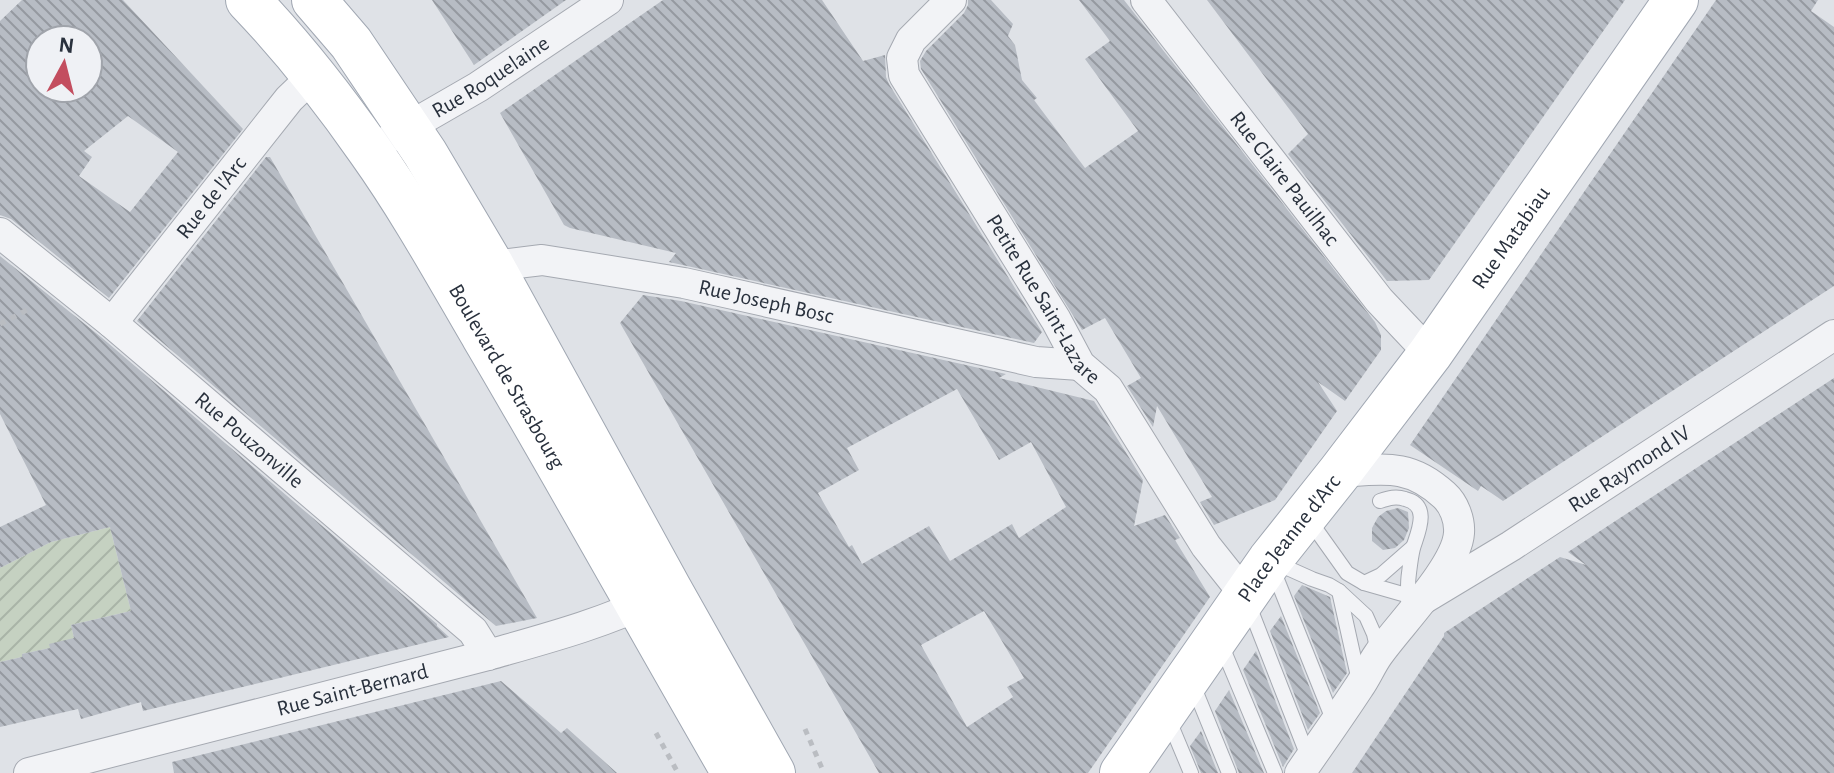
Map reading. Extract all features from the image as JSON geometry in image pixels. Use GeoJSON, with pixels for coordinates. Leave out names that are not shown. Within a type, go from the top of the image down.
{"type":"FeatureCollection","features":[{"type":"Feature","properties":{"kind":"main road","name":"Boulevard de Strasbourg"},"geometry":{"type":"LineString","coordinates":[[248,0],[302,87],[370,150],[411,213],[558,463],[773,773]]}},
{"type":"Feature","properties":{"kind":"main road","name":"Boulevard de Strasbourg"},"geometry":{"type":"LineString","coordinates":[[314,0],[351,43],[425,153],[492,266],[654,598],[734,773]]}},
{"type":"Feature","properties":{"kind":"main road","name":"Rue Matabiau"},"geometry":{"type":"LineString","coordinates":[[1340,472],[1430,354],[1676,0]]}},
{"type":"Feature","properties":{"kind":"main road","name":"Place Jeanne d'Arc"},"geometry":{"type":"LineString","coordinates":[[1136,759],[1245,595],[1340,472]]}},
{"type":"Feature","properties":{"kind":"street","name":"Rue Roquelaine"},"geometry":{"type":"LineString","coordinates":[[370,150],[478,87],[608,0]]}},
{"type":"Feature","properties":{"kind":"street","name":"Petite Rue Saint-Lazare"},"geometry":{"type":"LineString","coordinates":[[951,0],[911,40],[902,58],[904,75],[1056,320],[1080,365],[1108,389],[1206,546],[1245,595]]}},
{"type":"Feature","properties":{"kind":"street","name":"Rue Claire Pauilhac"},"geometry":{"type":"LineString","coordinates":[[1146,0],[1379,300],[1430,354]]}},
{"type":"Feature","properties":{"kind":"street","name":"Rue de l'Arc"},"geometry":{"type":"LineString","coordinates":[[112,323],[302,87]]}},
{"type":"Feature","properties":{"kind":"street","name":"Rue Pouzonville"},"geometry":{"type":"LineString","coordinates":[[0,233],[112,323],[473,631],[488,655]]}},
{"type":"Feature","properties":{"kind":"street","name":"Rue Joseph Bosc"},"geometry":{"type":"LineString","coordinates":[[453,285],[492,266],[542,260],[684,283],[1036,362],[1080,365]]}},
{"type":"Feature","properties":{"kind":"street","name":"Rue Raymond IV"},"geometry":{"type":"LineString","coordinates":[[1413,604],[1511,546],[1834,335]]}},
{"type":"Feature","properties":{"kind":"street","name":"Place Jeanne d'Arc"},"geometry":{"type":"LineString","coordinates":[[1304,766],[1413,604],[1453,554],[1459,534],[1458,517],[1448,499],[1417,476],[1395,469],[1340,472]]}},
{"type":"Feature","properties":{"kind":"street","name":"Rue Saint-Bernard"},"geometry":{"type":"LineString","coordinates":[[29,773],[488,655],[558,635],[654,598]]}},
{"type":"Feature","properties":{"kind":"lane"},"geometry":{"type":"LineString","coordinates":[[1380,501],[1400,497],[1412,500],[1418,508],[1420,533],[1407,584],[1413,604]]}},
{"type":"Feature","properties":{"kind":"lane"},"geometry":{"type":"LineString","coordinates":[[1305,514],[1347,573],[1413,604]]}},
{"type":"Feature","properties":{"kind":"lane"},"geometry":{"type":"LineString","coordinates":[[1364,583],[1381,575],[1414,547]]}},
{"type":"Feature","properties":{"kind":"lane"},"geometry":{"type":"LineString","coordinates":[[1270,560],[1339,591],[1366,616],[1378,655]]}},
{"type":"Feature","properties":{"kind":"lane"},"geometry":{"type":"LineString","coordinates":[[1270,560],[1334,722]]}},
{"type":"Feature","properties":{"kind":"lane"},"geometry":{"type":"LineString","coordinates":[[1339,591],[1360,686]]}},
{"type":"Feature","properties":{"kind":"lane"},"geometry":{"type":"LineString","coordinates":[[1245,595],[1304,766]]}},
{"type":"Feature","properties":{"kind":"lane"},"geometry":{"type":"LineString","coordinates":[[1218,635],[1275,773]]}},
{"type":"Feature","properties":{"kind":"lane"},"geometry":{"type":"LineString","coordinates":[[1177,693],[1191,773]]}},
{"type":"Feature","properties":{"kind":"lane"},"geometry":{"type":"LineString","coordinates":[[1177,693],[1229,773]]}},
{"type":"Feature","properties":{"kind":"path"},"geometry":{"type":"LineString","coordinates":[[0,324],[27,310]]}},
{"type":"Feature","properties":{"kind":"path"},"geometry":{"type":"LineString","coordinates":[[805,729],[824,773]]}},
{"type":"Feature","properties":{"kind":"path"},"geometry":{"type":"LineString","coordinates":[[656,733],[678,773]]}},
{"type":"Feature","properties":{"kind":"green space"},"geometry":{"type":"Polygon","coordinates":[[[110,527],[131,611],[71,625],[74,638],[0,662],[0,568],[51,542],[110,527]]]}},
{"type":"Feature","properties":{"kind":"building"},"geometry":{"type":"Polygon","coordinates":[[[22,0],[123,0],[243,129],[109,298],[11,219],[0,215],[0,21],[22,0]],[[128,116],[84,151],[92,157],[79,176],[130,212],[178,152],[128,116]]]}},
{"type":"Feature","properties":{"kind":"building"},"geometry":{"type":"Polygon","coordinates":[[[432,0],[566,0],[474,65],[432,0]]]}},
{"type":"Feature","properties":{"kind":"building"},"geometry":{"type":"Polygon","coordinates":[[[663,0],[822,0],[863,61],[885,55],[889,84],[1042,332],[1034,343],[669,262],[676,253],[564,225],[500,113],[663,0]]]}},
{"type":"Feature","properties":{"kind":"building"},"geometry":{"type":"Polygon","coordinates":[[[968,0],[991,0],[1013,24],[1008,36],[1015,45],[1022,80],[1085,168],[1138,131],[1085,59],[1110,41],[1079,0],[1124,0],[1375,322],[1381,335],[1381,350],[1345,401],[1318,382],[1337,411],[1275,500],[1214,525],[1200,502],[1212,497],[1157,406],[1153,427],[1127,386],[1141,378],[1105,318],[1082,330],[921,69],[920,61],[926,51],[964,13],[968,0]]]}},
{"type":"Feature","properties":{"kind":"building"},"geometry":{"type":"Polygon","coordinates":[[[1207,0],[1625,0],[1429,280],[1387,281],[1288,154],[1308,134],[1207,0]]]}},
{"type":"Feature","properties":{"kind":"building"},"geometry":{"type":"Polygon","coordinates":[[[1716,0],[1818,0],[1811,11],[1834,27],[1834,286],[1503,501],[1481,486],[1478,491],[1410,445],[1716,0]]]}},
{"type":"Feature","properties":{"kind":"building"},"geometry":{"type":"Polygon","coordinates":[[[266,157],[270,157],[537,618],[496,626],[137,321],[266,157]]]}},
{"type":"Feature","properties":{"kind":"building"},"geometry":{"type":"Polygon","coordinates":[[[0,256],[101,337],[449,637],[143,711],[141,702],[81,719],[78,709],[0,727],[0,662],[74,638],[71,625],[131,611],[110,527],[51,542],[0,568],[0,527],[46,505],[0,414],[0,256]]]}},
{"type":"Feature","properties":{"kind":"building"},"geometry":{"type":"Polygon","coordinates":[[[643,295],[681,301],[1006,374],[999,378],[1094,401],[1143,480],[1134,526],[1165,515],[1180,538],[1175,540],[1210,597],[1088,773],[879,773],[620,323],[643,295]],[[957,389],[847,448],[859,470],[818,493],[862,564],[929,526],[950,561],[1012,524],[1019,538],[1066,507],[1031,442],[999,460],[957,389]],[[984,611],[921,645],[967,727],[1013,697],[1007,687],[1024,678],[984,611]]]}},
{"type":"Feature","properties":{"kind":"building"},"geometry":{"type":"Polygon","coordinates":[[[1834,378],[1834,773],[1352,773],[1444,633],[1560,557],[1586,565],[1568,552],[1834,378]]]}},
{"type":"Feature","properties":{"kind":"building"},"geometry":{"type":"Polygon","coordinates":[[[1398,508],[1408,512],[1409,528],[1404,540],[1395,548],[1383,550],[1372,541],[1372,528],[1378,517],[1398,508]]]}},
{"type":"Feature","properties":{"kind":"building"},"geometry":{"type":"Polygon","coordinates":[[[1302,585],[1330,597],[1347,673],[1333,693],[1294,596],[1302,585]]]}},
{"type":"Feature","properties":{"kind":"building"},"geometry":{"type":"Polygon","coordinates":[[[1281,616],[1320,713],[1308,730],[1270,631],[1281,616]]]}},
{"type":"Feature","properties":{"kind":"building"},"geometry":{"type":"Polygon","coordinates":[[[1256,651],[1294,749],[1283,767],[1243,670],[1256,651]]]}},
{"type":"Feature","properties":{"kind":"building"},"geometry":{"type":"Polygon","coordinates":[[[501,681],[561,733],[567,728],[617,773],[174,773],[172,762],[501,681]]]}},
{"type":"Feature","properties":{"kind":"building"},"geometry":{"type":"Polygon","coordinates":[[[1229,690],[1264,773],[1239,773],[1215,711],[1229,690]]]}},
{"type":"Feature","properties":{"kind":"building"},"geometry":{"type":"Polygon","coordinates":[[[1201,731],[1218,773],[1201,773],[1190,746],[1201,731]]]}}]}
